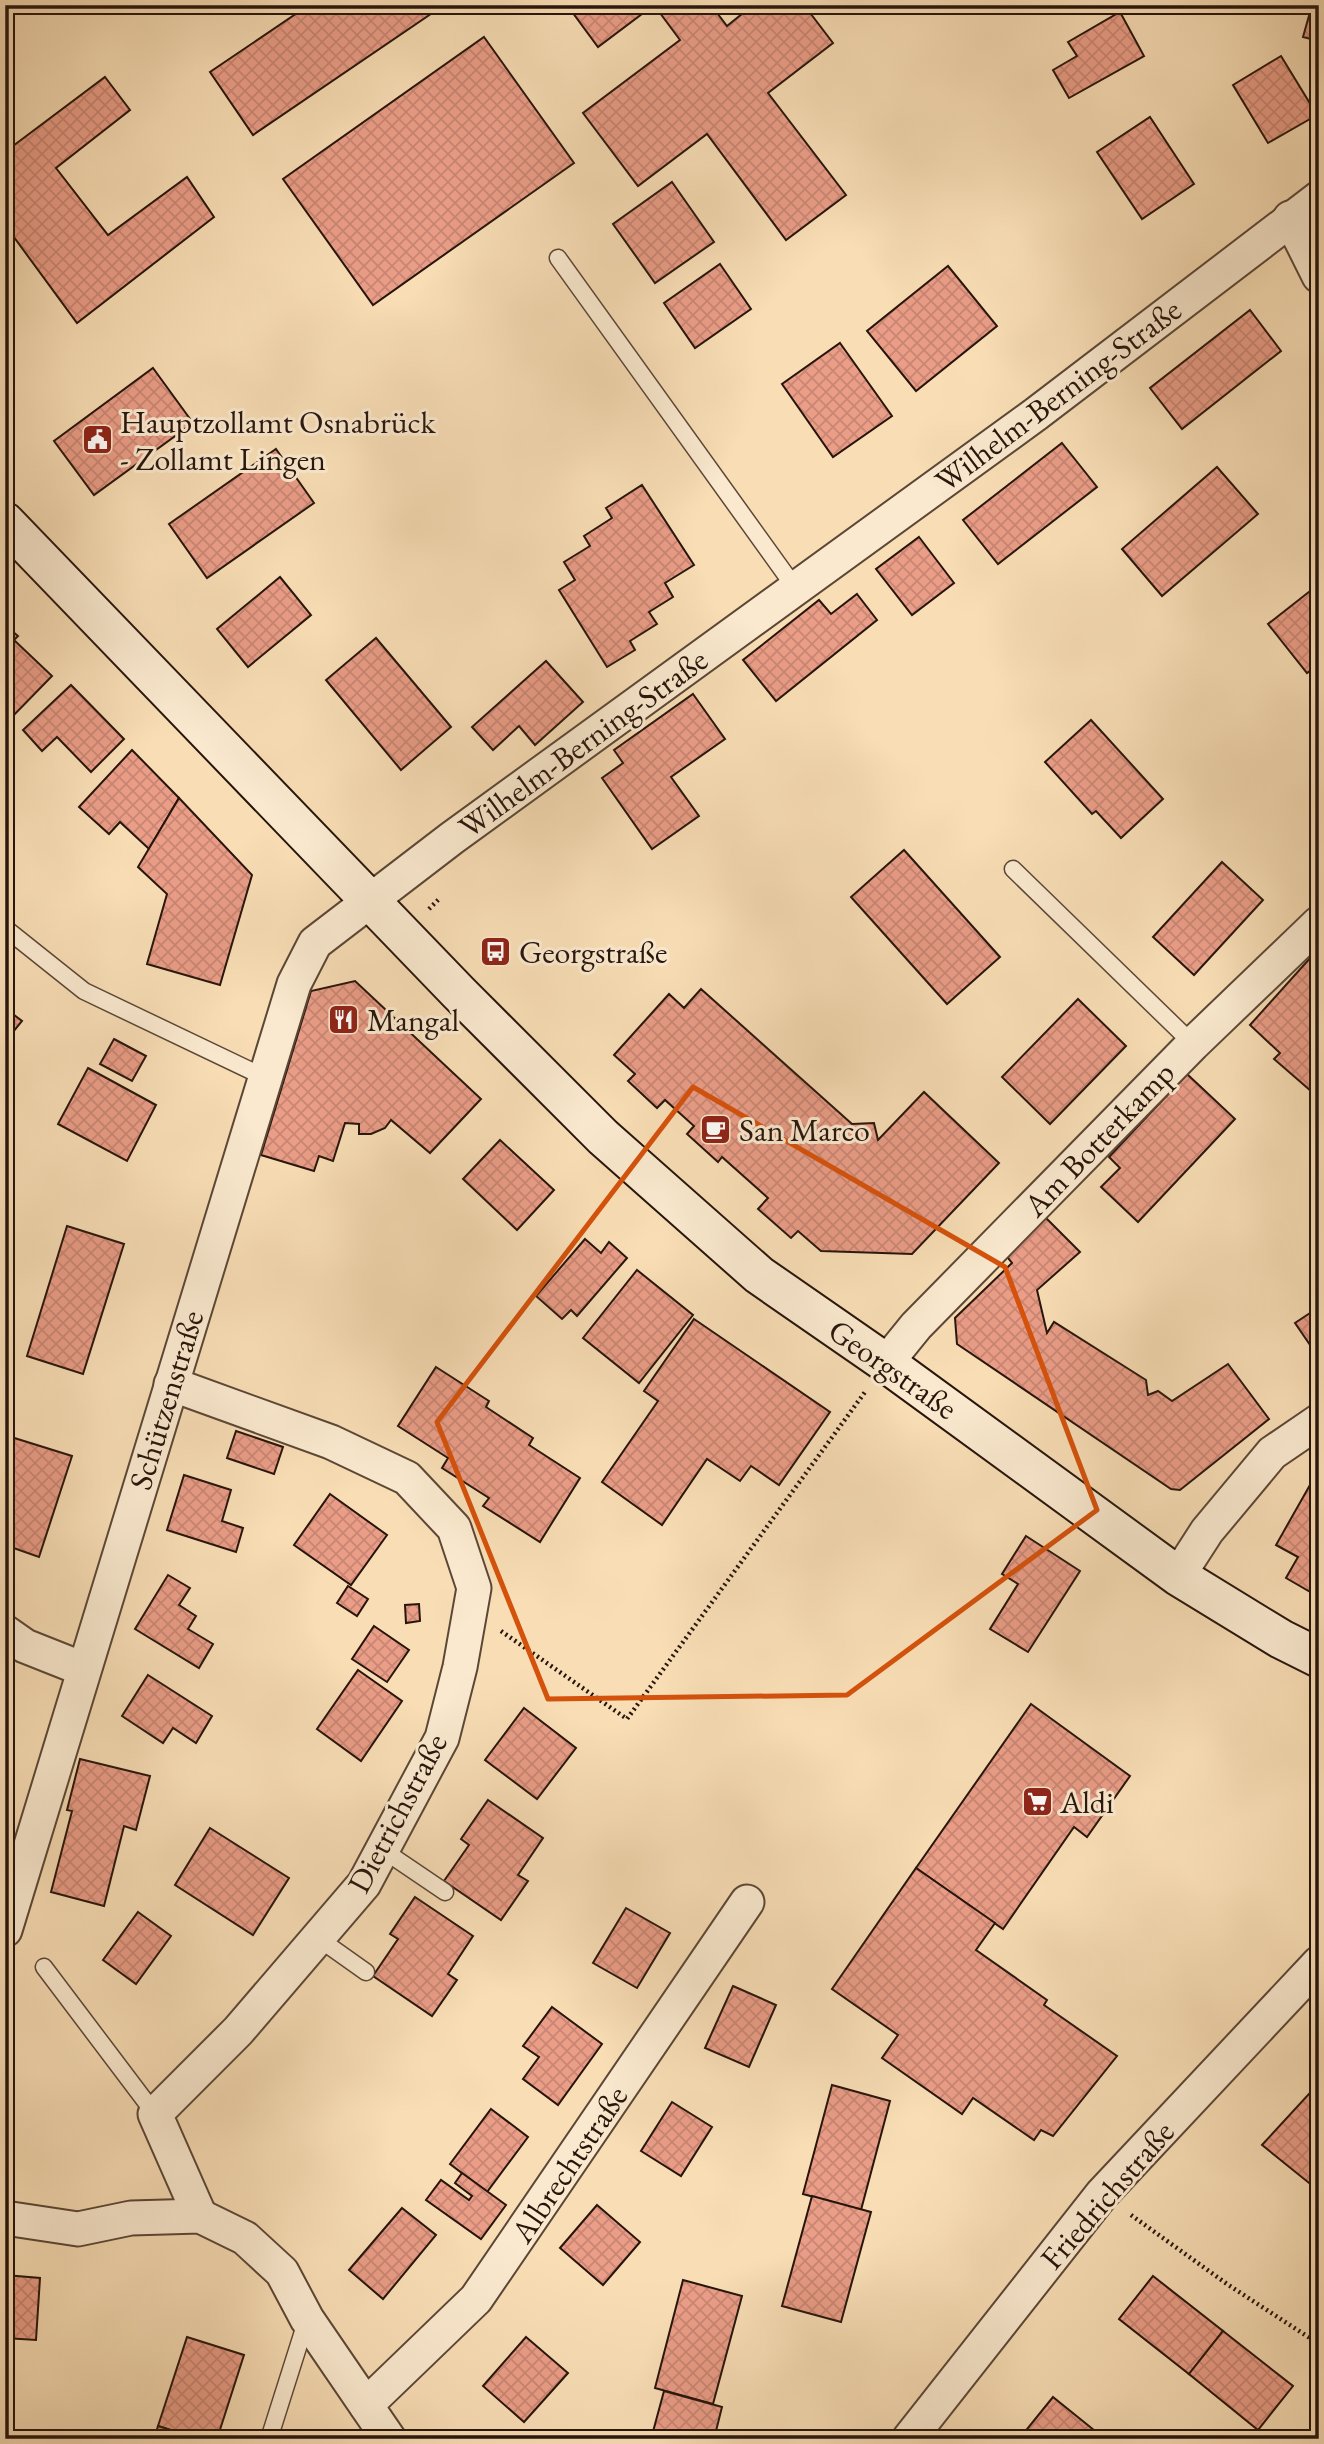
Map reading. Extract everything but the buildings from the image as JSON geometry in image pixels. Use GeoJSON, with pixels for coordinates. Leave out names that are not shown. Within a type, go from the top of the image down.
{"type":"FeatureCollection","features":[{"type":"Feature","properties":{"kind":"main road","name":"Georgstraße"},"geometry":{"type":"LineString","coordinates":[[5,522],[372,899],[459,993],[603,1137],[759,1275],[886,1363],[1178,1576],[1281,1639],[1319,1658]]}},
{"type":"Feature","properties":{"kind":"street","name":"Wilhelm-Berning-Straße"},"geometry":{"type":"LineString","coordinates":[[372,899],[1036,414],[1319,198]]}},
{"type":"Feature","properties":{"kind":"street"},"geometry":{"type":"LineString","coordinates":[[1290,218],[1319,276]]}},
{"type":"Feature","properties":{"kind":"street","name":"Schützenstraße"},"geometry":{"type":"LineString","coordinates":[[5,1930],[294,984],[314,943],[372,899]]}},
{"type":"Feature","properties":{"kind":"street","name":"Am Botterkamp"},"geometry":{"type":"LineString","coordinates":[[886,1363],[916,1326],[1193,1044],[1319,923]]}},
{"type":"Feature","properties":{"kind":"street","name":"Dietrichstraße"},"geometry":{"type":"LineString","coordinates":[[155,2114],[238,2031],[364,1885],[442,1738],[474,1588],[454,1528],[407,1478],[331,1442],[171,1384]]}},
{"type":"Feature","properties":{"kind":"street"},"geometry":{"type":"LineString","coordinates":[[1178,1576],[1207,1531],[1272,1453],[1319,1422]]}},
{"type":"Feature","properties":{"kind":"street"},"geometry":{"type":"LineString","coordinates":[[5,1632],[25,1646],[83,1669]]}},
{"type":"Feature","properties":{"kind":"street","name":"Albrechtstraße"},"geometry":{"type":"LineString","coordinates":[[366,2405],[476,2299],[747,1902]]}},
{"type":"Feature","properties":{"kind":"street","name":"Friedrichstraße"},"geometry":{"type":"LineString","coordinates":[[909,2439],[1102,2194],[1319,1963]]}},
{"type":"Feature","properties":{"kind":"street"},"geometry":{"type":"LineString","coordinates":[[155,2114],[200,2216]]}},
{"type":"Feature","properties":{"kind":"street"},"geometry":{"type":"LineString","coordinates":[[5,2218],[78,2230],[131,2218],[200,2216],[245,2238],[282,2272],[307,2319],[389,2439]]}},
{"type":"Feature","properties":{"kind":"lane"},"geometry":{"type":"LineString","coordinates":[[558,258],[796,589]]}},
{"type":"Feature","properties":{"kind":"lane"},"geometry":{"type":"LineString","coordinates":[[1013,869],[1193,1044]]}},
{"type":"Feature","properties":{"kind":"lane"},"geometry":{"type":"LineString","coordinates":[[5,928],[84,991],[266,1077]]}},
{"type":"Feature","properties":{"kind":"lane"},"geometry":{"type":"LineString","coordinates":[[383,1850],[445,1892]]}},
{"type":"Feature","properties":{"kind":"lane"},"geometry":{"type":"LineString","coordinates":[[318,1938],[366,1972]]}},
{"type":"Feature","properties":{"kind":"lane"},"geometry":{"type":"LineString","coordinates":[[44,1966],[155,2114]]}},
{"type":"Feature","properties":{"kind":"lane"},"geometry":{"type":"LineString","coordinates":[[269,2439],[307,2319]]}},
{"type":"Feature","properties":{"kind":"path"},"geometry":{"type":"LineString","coordinates":[[471,1610],[627,1719],[886,1363]]}},
{"type":"Feature","properties":{"kind":"path"},"geometry":{"type":"LineString","coordinates":[[1102,2194],[1227,2284],[1319,2344]]}},
{"type":"Feature","properties":{"kind":"highlighted area"},"geometry":{"type":"Polygon","coordinates":[[[693,1087],[1005,1267],[1097,1510],[847,1695],[548,1699],[437,1422],[693,1087]]]}},
{"type":"Feature","properties":{"kind":"place","name":"Hauptzollamt Osnabrück - Zollamt Lingen"},"geometry":{"type":"Point","coordinates":[97,440]}},
{"type":"Feature","properties":{"kind":"place","name":"Georgstraße"},"geometry":{"type":"Point","coordinates":[496,952]}},
{"type":"Feature","properties":{"kind":"place","name":"Mangal"},"geometry":{"type":"Point","coordinates":[344,1020]}},
{"type":"Feature","properties":{"kind":"place","name":"San Marco"},"geometry":{"type":"Point","coordinates":[716,1130]}},
{"type":"Feature","properties":{"kind":"place","name":"Aldi"},"geometry":{"type":"Point","coordinates":[1037,1802]}}]}
